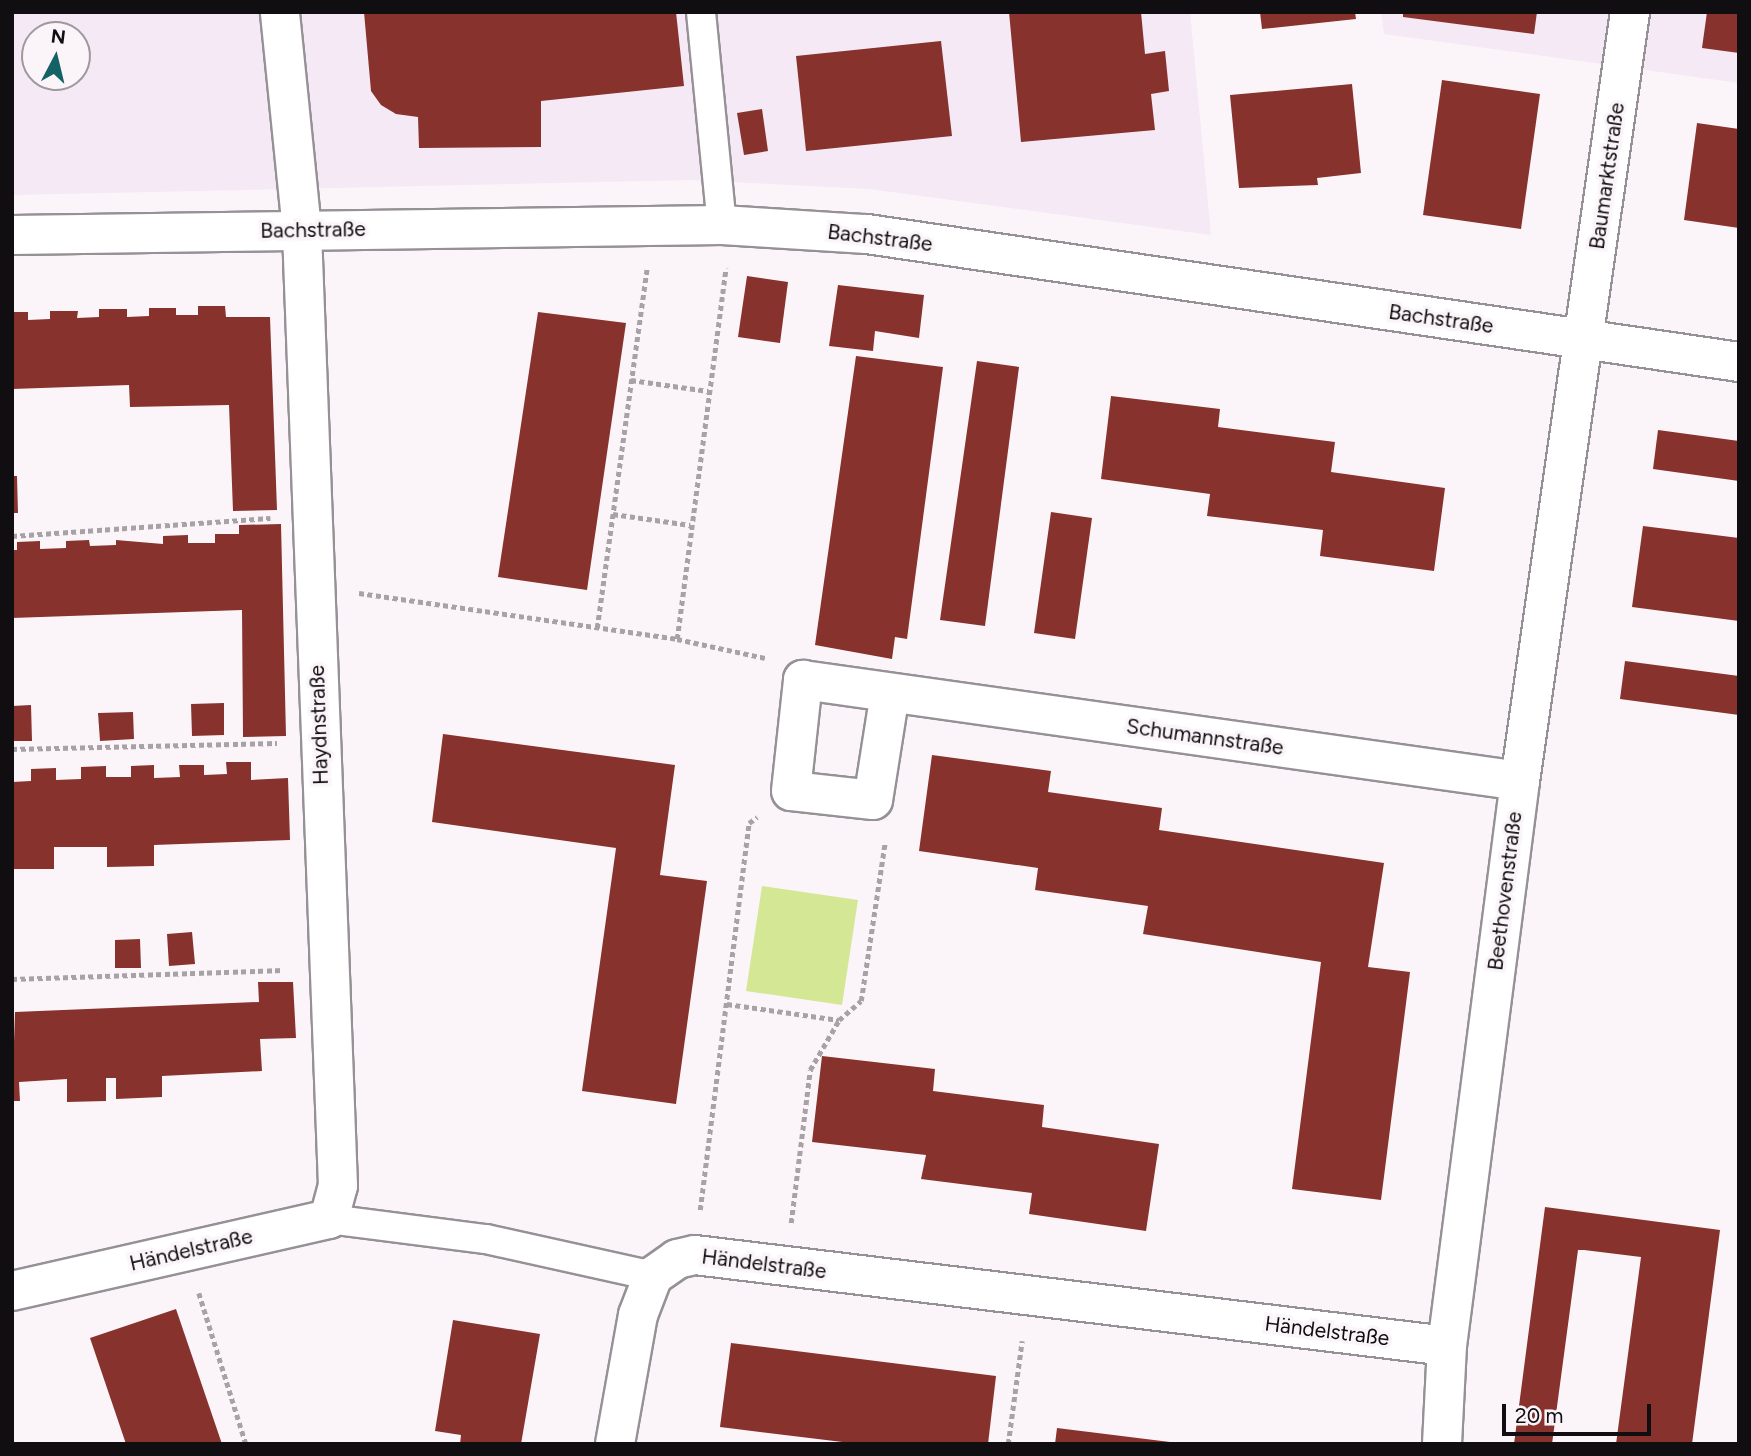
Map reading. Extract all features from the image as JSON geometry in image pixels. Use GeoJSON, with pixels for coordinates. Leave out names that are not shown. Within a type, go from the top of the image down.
{"type":"FeatureCollection","features":[{"type":"Feature","properties":{"kind":"street","name":"Haydnstraße"},"geometry":{"type":"LineString","coordinates":[[280,12],[302,230],[313,586],[338,1186],[329,1219]]}},
{"type":"Feature","properties":{"kind":"street","name":"Baumarktstraße"},"geometry":{"type":"LineString","coordinates":[[1584,340],[1630,12]]}},
{"type":"Feature","properties":{"kind":"street","name":"Bachstraße"},"geometry":{"type":"LineString","coordinates":[[12,235],[728,226],[867,234],[1739,362]]}},
{"type":"Feature","properties":{"kind":"street","name":"Beethovenstraße"},"geometry":{"type":"LineString","coordinates":[[1442,1444],[1447,1346],[1520,781],[1584,340]]}},
{"type":"Feature","properties":{"kind":"street","name":"Schumannstraße"},"geometry":{"type":"LineString","coordinates":[[803,680],[1520,781]]}},
{"type":"Feature","properties":{"kind":"street"},"geometry":{"type":"LineString","coordinates":[[803,680],[791,791],[873,800],[890,693]]}},
{"type":"Feature","properties":{"kind":"street","name":"Händelstraße"},"geometry":{"type":"LineString","coordinates":[[12,1291],[329,1219]]}},
{"type":"Feature","properties":{"kind":"street","name":"Händelstraße"},"geometry":{"type":"LineString","coordinates":[[653,1276],[677,1259],[695,1255],[1447,1346]]}},
{"type":"Feature","properties":{"kind":"street"},"geometry":{"type":"LineString","coordinates":[[615,1444],[638,1315],[653,1276]]}},
{"type":"Feature","properties":{"kind":"lane"},"geometry":{"type":"LineString","coordinates":[[701,12],[728,226]]}},
{"type":"Feature","properties":{"kind":"lane","name":"Händelstraße"},"geometry":{"type":"LineString","coordinates":[[329,1219],[486,1239],[653,1276]]}},
{"type":"Feature","properties":{"kind":"path"},"geometry":{"type":"LineString","coordinates":[[677,639],[728,226]]}},
{"type":"Feature","properties":{"kind":"path"},"geometry":{"type":"LineString","coordinates":[[597,628],[653,227]]}},
{"type":"Feature","properties":{"kind":"path"},"geometry":{"type":"LineString","coordinates":[[631,380],[708,391]]}},
{"type":"Feature","properties":{"kind":"path"},"geometry":{"type":"LineString","coordinates":[[12,536],[198,526],[311,514]]}},
{"type":"Feature","properties":{"kind":"path"},"geometry":{"type":"LineString","coordinates":[[613,514],[690,524]]}},
{"type":"Feature","properties":{"kind":"path"},"geometry":{"type":"LineString","coordinates":[[313,586],[677,639],[784,662],[803,680]]}},
{"type":"Feature","properties":{"kind":"path"},"geometry":{"type":"LineString","coordinates":[[12,749],[320,741]]}},
{"type":"Feature","properties":{"kind":"path"},"geometry":{"type":"LineString","coordinates":[[695,1255],[749,823],[791,791]]}},
{"type":"Feature","properties":{"kind":"path"},"geometry":{"type":"LineString","coordinates":[[787,1266],[810,1070],[839,1020],[861,1000],[889,817],[873,800]]}},
{"type":"Feature","properties":{"kind":"path"},"geometry":{"type":"LineString","coordinates":[[12,979],[330,968]]}},
{"type":"Feature","properties":{"kind":"path"},"geometry":{"type":"LineString","coordinates":[[727,1004],[839,1020]]}},
{"type":"Feature","properties":{"kind":"path"},"geometry":{"type":"LineString","coordinates":[[186,1252],[246,1444]]}},
{"type":"Feature","properties":{"kind":"path"},"geometry":{"type":"LineString","coordinates":[[1008,1444],[1028,1296]]}},
{"type":"Feature","properties":{"kind":"shaded area"},"geometry":{"type":"Polygon","coordinates":[[[12,12],[1190,12],[1211,235],[869,189],[693,180],[12,195],[12,12]]]}},
{"type":"Feature","properties":{"kind":"shaded area"},"geometry":{"type":"Polygon","coordinates":[[[1381,12],[1739,12],[1739,83],[1384,34],[1381,12]]]}},
{"type":"Feature","properties":{"kind":"green space"},"geometry":{"type":"Polygon","coordinates":[[[762,886],[858,900],[842,1005],[746,991],[762,886]]]}},
{"type":"Feature","properties":{"kind":"building"},"geometry":{"type":"Polygon","coordinates":[[[364,12],[676,12],[684,86],[541,101],[541,147],[419,148],[418,117],[396,114],[381,105],[371,91],[364,12]]]}},
{"type":"Feature","properties":{"kind":"building"},"geometry":{"type":"Polygon","coordinates":[[[1009,12],[1141,12],[1145,54],[1165,51],[1169,91],[1151,94],[1155,130],[1021,142],[1009,12]]]}},
{"type":"Feature","properties":{"kind":"building"},"geometry":{"type":"Polygon","coordinates":[[[1260,12],[1355,12],[1356,19],[1262,29],[1260,12]]]}},
{"type":"Feature","properties":{"kind":"building"},"geometry":{"type":"Polygon","coordinates":[[[1403,12],[1537,12],[1534,34],[1403,17],[1403,12]]]}},
{"type":"Feature","properties":{"kind":"building"},"geometry":{"type":"Polygon","coordinates":[[[1707,12],[1739,12],[1739,53],[1702,48],[1707,12]]]}},
{"type":"Feature","properties":{"kind":"building"},"geometry":{"type":"Polygon","coordinates":[[[941,41],[952,136],[806,151],[796,56],[941,41]]]}},
{"type":"Feature","properties":{"kind":"building"},"geometry":{"type":"Polygon","coordinates":[[[1442,80],[1540,94],[1521,229],[1423,215],[1442,80]]]}},
{"type":"Feature","properties":{"kind":"building"},"geometry":{"type":"Polygon","coordinates":[[[1352,84],[1361,173],[1317,178],[1318,185],[1239,188],[1230,95],[1352,84]]]}},
{"type":"Feature","properties":{"kind":"building"},"geometry":{"type":"Polygon","coordinates":[[[762,109],[768,151],[744,155],[737,113],[762,109]]]}},
{"type":"Feature","properties":{"kind":"building"},"geometry":{"type":"Polygon","coordinates":[[[1697,123],[1739,129],[1739,228],[1684,220],[1697,123]]]}},
{"type":"Feature","properties":{"kind":"building"},"geometry":{"type":"Polygon","coordinates":[[[747,276],[788,282],[780,343],[738,337],[747,276]]]}},
{"type":"Feature","properties":{"kind":"building"},"geometry":{"type":"Polygon","coordinates":[[[838,285],[924,295],[919,338],[875,331],[873,351],[829,346],[838,285]]]}},
{"type":"Feature","properties":{"kind":"building"},"geometry":{"type":"Polygon","coordinates":[[[198,306],[225,306],[226,317],[270,317],[277,510],[233,511],[229,405],[130,407],[129,385],[12,389],[12,312],[28,312],[28,320],[50,319],[50,311],[78,311],[77,318],[99,317],[99,309],[127,309],[127,317],[149,316],[149,308],[176,308],[176,315],[198,315],[198,306]]]}},
{"type":"Feature","properties":{"kind":"building"},"geometry":{"type":"Polygon","coordinates":[[[538,312],[626,323],[587,590],[498,577],[538,312]]]}},
{"type":"Feature","properties":{"kind":"building"},"geometry":{"type":"Polygon","coordinates":[[[856,356],[943,367],[907,639],[895,637],[892,659],[815,645],[856,356]]]}},
{"type":"Feature","properties":{"kind":"building"},"geometry":{"type":"Polygon","coordinates":[[[977,361],[1019,367],[985,626],[940,620],[977,361]]]}},
{"type":"Feature","properties":{"kind":"building"},"geometry":{"type":"Polygon","coordinates":[[[1111,396],[1220,409],[1218,427],[1335,442],[1331,472],[1445,488],[1434,571],[1320,556],[1323,530],[1207,516],[1210,494],[1101,479],[1111,396]]]}},
{"type":"Feature","properties":{"kind":"building"},"geometry":{"type":"Polygon","coordinates":[[[1658,430],[1739,441],[1739,481],[1653,469],[1658,430]]]}},
{"type":"Feature","properties":{"kind":"building"},"geometry":{"type":"Polygon","coordinates":[[[12,476],[17,476],[18,513],[12,513],[12,476]]]}},
{"type":"Feature","properties":{"kind":"building"},"geometry":{"type":"Polygon","coordinates":[[[1051,512],[1092,518],[1075,639],[1034,633],[1051,512]]]}},
{"type":"Feature","properties":{"kind":"building"},"geometry":{"type":"Polygon","coordinates":[[[281,524],[286,736],[243,737],[242,610],[12,618],[12,550],[17,550],[17,542],[40,541],[40,549],[66,548],[66,541],[89,540],[90,546],[116,545],[116,540],[163,544],[163,536],[188,535],[188,543],[215,543],[215,534],[239,534],[239,525],[281,524]]]}},
{"type":"Feature","properties":{"kind":"building"},"geometry":{"type":"Polygon","coordinates":[[[1643,526],[1739,538],[1739,621],[1632,607],[1643,526]]]}},
{"type":"Feature","properties":{"kind":"building"},"geometry":{"type":"Polygon","coordinates":[[[1625,661],[1739,676],[1739,715],[1620,699],[1625,661]]]}},
{"type":"Feature","properties":{"kind":"building"},"geometry":{"type":"Polygon","coordinates":[[[224,703],[224,735],[192,736],[191,704],[224,703]]]}},
{"type":"Feature","properties":{"kind":"building"},"geometry":{"type":"Polygon","coordinates":[[[31,705],[32,741],[12,741],[12,706],[31,705]]]}},
{"type":"Feature","properties":{"kind":"building"},"geometry":{"type":"Polygon","coordinates":[[[133,712],[134,739],[100,741],[98,713],[133,712]]]}},
{"type":"Feature","properties":{"kind":"building"},"geometry":{"type":"Polygon","coordinates":[[[443,734],[675,765],[660,875],[707,881],[676,1104],[582,1091],[616,848],[432,822],[443,734]]]}},
{"type":"Feature","properties":{"kind":"building"},"geometry":{"type":"Polygon","coordinates":[[[932,755],[1051,771],[1048,792],[1162,808],[1159,830],[1384,863],[1368,967],[1410,972],[1381,1200],[1292,1189],[1321,962],[1143,934],[1148,906],[1035,890],[1038,868],[919,851],[932,755]]]}},
{"type":"Feature","properties":{"kind":"building"},"geometry":{"type":"Polygon","coordinates":[[[226,762],[251,762],[251,780],[288,778],[290,840],[154,845],[154,866],[107,867],[107,847],[54,847],[54,869],[12,869],[12,782],[31,781],[31,769],[56,768],[56,780],[81,779],[81,767],[106,766],[106,777],[131,777],[131,766],[154,765],[154,778],[180,777],[179,765],[204,765],[204,775],[227,774],[226,762]]]}},
{"type":"Feature","properties":{"kind":"building"},"geometry":{"type":"Polygon","coordinates":[[[192,932],[195,964],[169,966],[167,934],[192,932]]]}},
{"type":"Feature","properties":{"kind":"building"},"geometry":{"type":"Polygon","coordinates":[[[140,939],[141,968],[115,968],[115,940],[140,939]]]}},
{"type":"Feature","properties":{"kind":"building"},"geometry":{"type":"Polygon","coordinates":[[[258,982],[293,982],[296,1038],[260,1039],[262,1071],[162,1076],[162,1097],[116,1099],[116,1078],[106,1078],[106,1101],[67,1102],[67,1079],[19,1082],[20,1101],[12,1101],[15,1012],[259,1002],[258,982]]]}},
{"type":"Feature","properties":{"kind":"building"},"geometry":{"type":"Polygon","coordinates":[[[822,1056],[935,1069],[933,1091],[1044,1105],[1042,1127],[1159,1144],[1146,1231],[1029,1214],[1032,1193],[921,1179],[926,1155],[812,1142],[822,1056]]]}},
{"type":"Feature","properties":{"kind":"building"},"geometry":{"type":"Polygon","coordinates":[[[1545,1207],[1720,1230],[1692,1444],[1616,1444],[1641,1257],[1578,1250],[1552,1444],[1514,1444],[1545,1207]]]}},
{"type":"Feature","properties":{"kind":"building"},"geometry":{"type":"Polygon","coordinates":[[[176,1309],[222,1444],[126,1444],[90,1338],[176,1309]]]}},
{"type":"Feature","properties":{"kind":"building"},"geometry":{"type":"Polygon","coordinates":[[[453,1320],[540,1334],[521,1444],[460,1444],[461,1435],[435,1431],[453,1320]]]}},
{"type":"Feature","properties":{"kind":"building"},"geometry":{"type":"Polygon","coordinates":[[[731,1343],[996,1376],[988,1444],[859,1444],[720,1427],[731,1343]]]}},
{"type":"Feature","properties":{"kind":"building"},"geometry":{"type":"Polygon","coordinates":[[[1057,1428],[1170,1442],[1170,1444],[1055,1444],[1057,1428]]]}}]}
